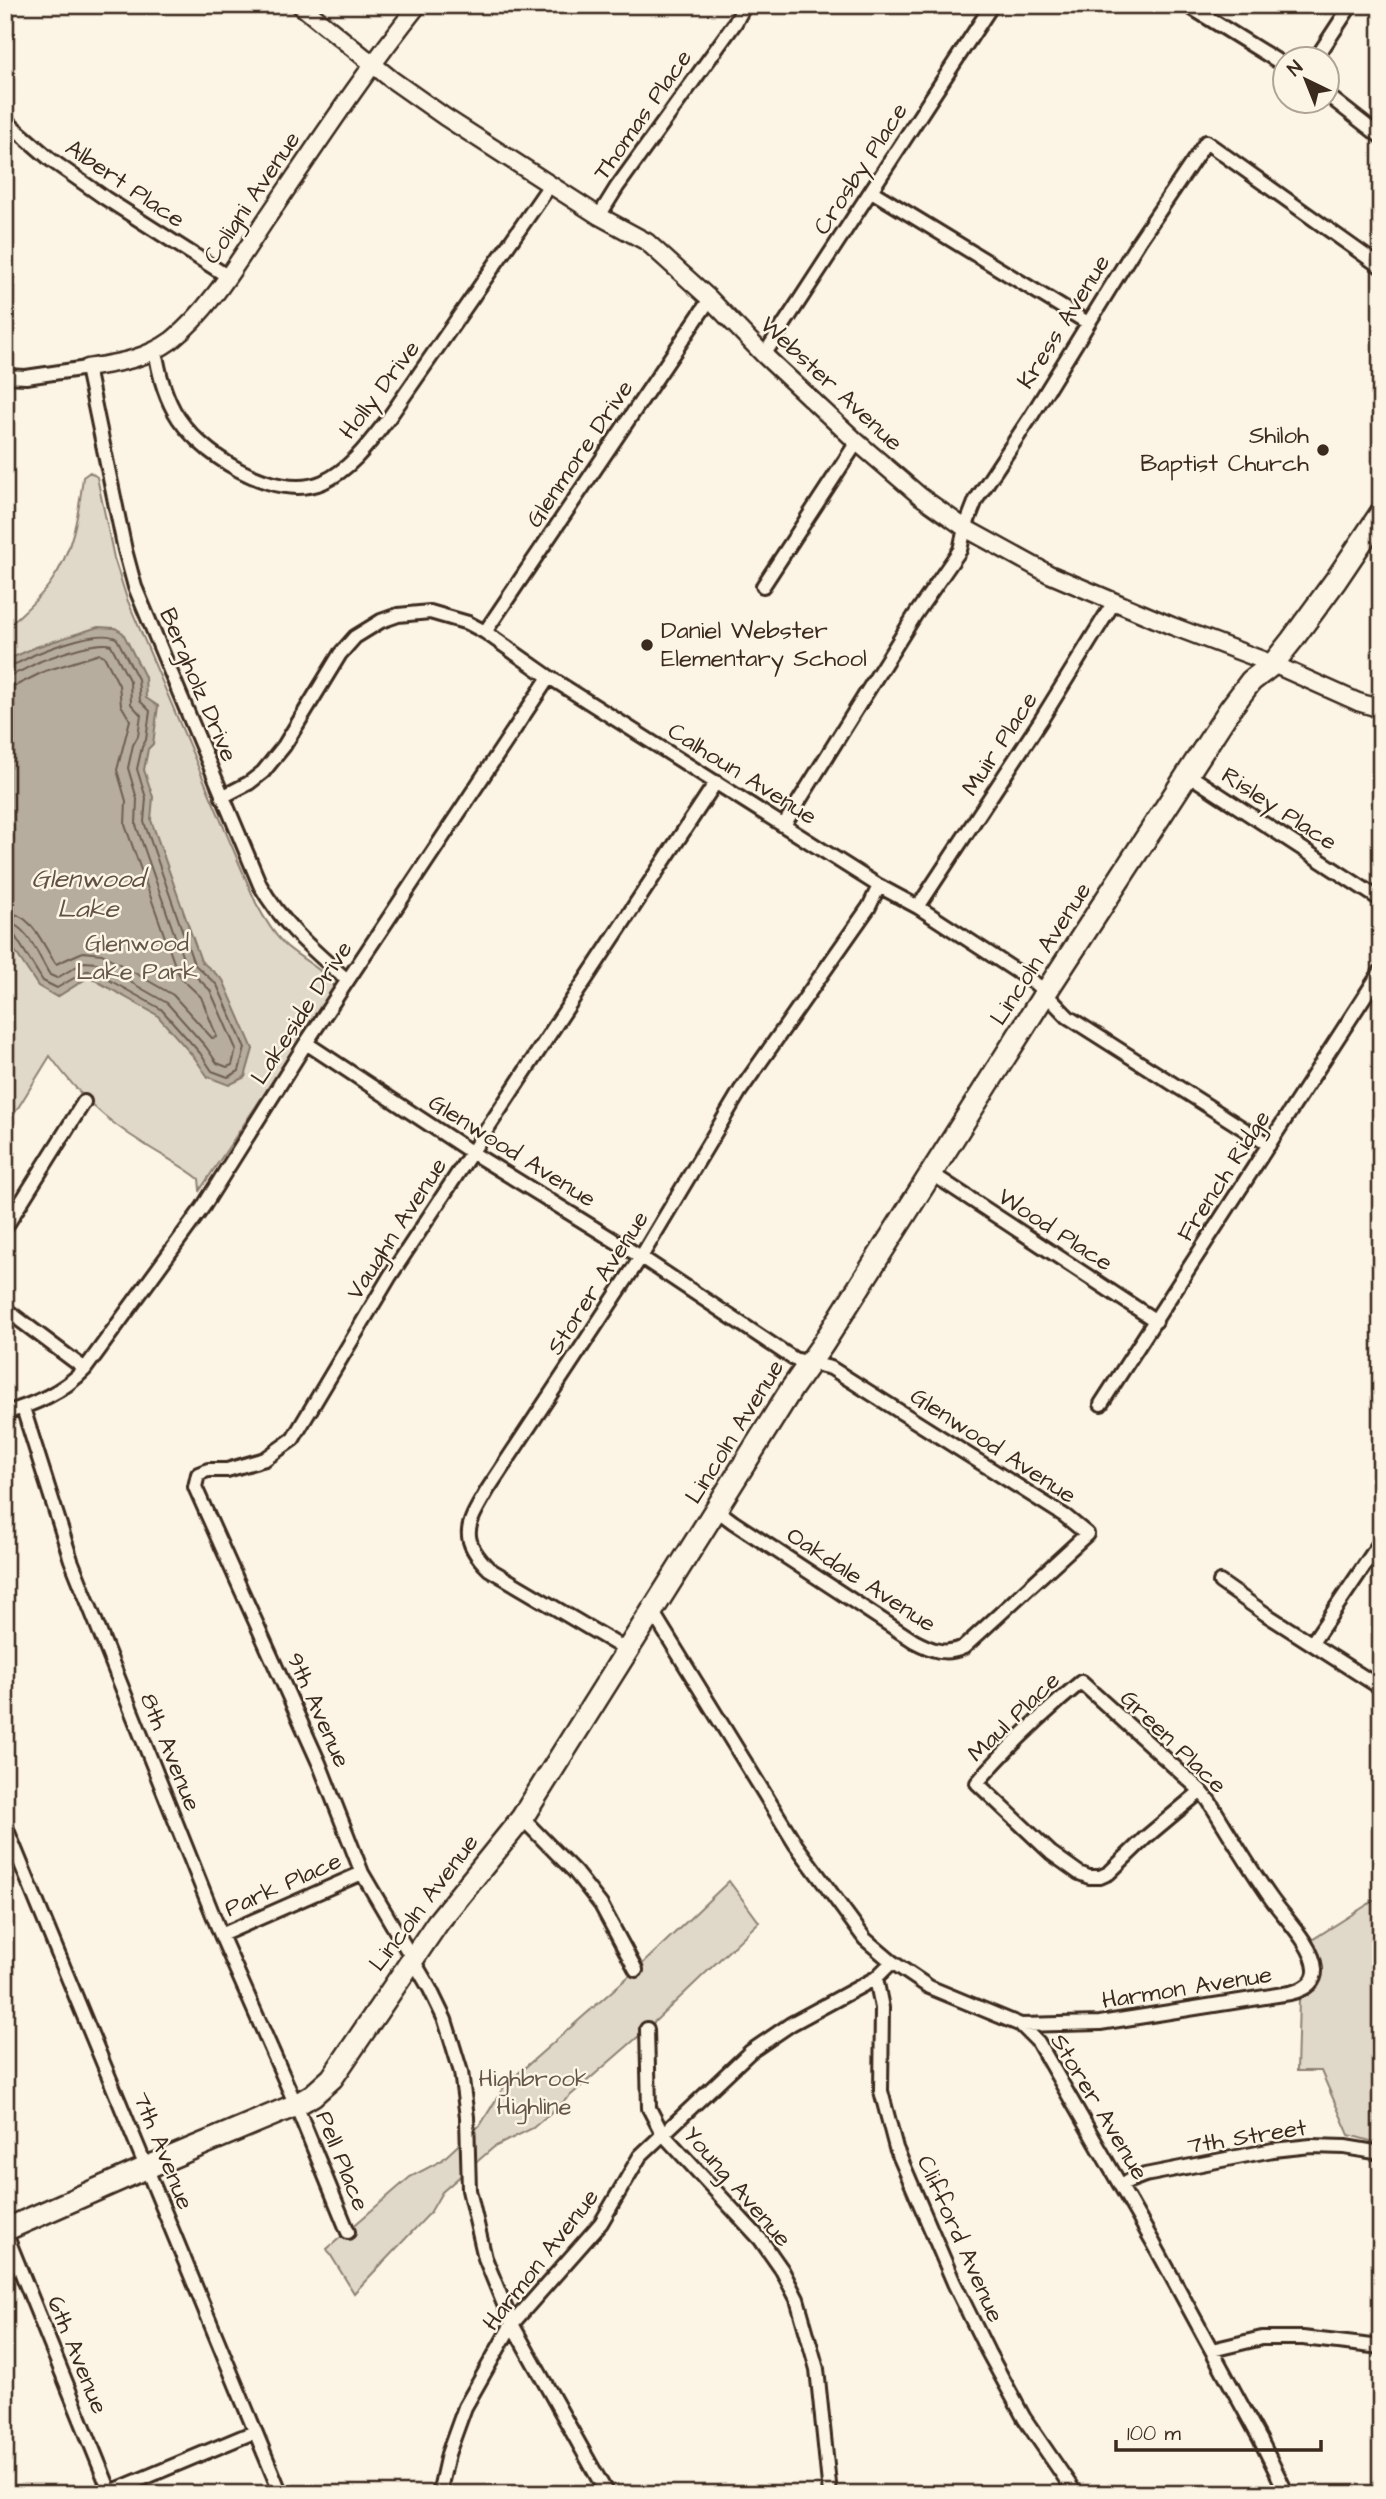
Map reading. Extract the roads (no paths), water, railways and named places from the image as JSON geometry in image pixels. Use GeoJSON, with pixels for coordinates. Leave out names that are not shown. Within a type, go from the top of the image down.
{"type":"FeatureCollection","features":[{"type":"Feature","properties":{"kind":"main road","name":"Lincoln Avenue"},"geometry":{"type":"LineString","coordinates":[[5,2231],[296,2105],[313,2095],[332,2078],[464,1887],[522,1818],[809,1363],[1215,732],[1251,681],[1273,664],[1336,580],[1381,513]]}},
{"type":"Feature","properties":{"kind":"street","name":"Webster Avenue"},"geometry":{"type":"LineString","coordinates":[[300,5],[372,65],[445,117],[599,216],[647,242],[710,299],[764,355],[857,442],[920,496],[965,528],[1049,574],[1381,709]]}},
{"type":"Feature","properties":{"kind":"street","name":"Coligni Avenue"},"geometry":{"type":"LineString","coordinates":[[87,368],[145,356],[171,340],[192,320],[227,276],[372,65],[418,5]]}},
{"type":"Feature","properties":{"kind":"street","name":"Thomas Place"},"geometry":{"type":"LineString","coordinates":[[599,216],[745,5]]}},
{"type":"Feature","properties":{"kind":"street","name":"Crosby Place"},"geometry":{"type":"LineString","coordinates":[[764,355],[873,192],[992,5]]}},
{"type":"Feature","properties":{"kind":"street"},"geometry":{"type":"LineString","coordinates":[[1187,5],[1270,56]]}},
{"type":"Feature","properties":{"kind":"street"},"geometry":{"type":"LineString","coordinates":[[1324,46],[1351,5]]}},
{"type":"Feature","properties":{"kind":"street"},"geometry":{"type":"LineString","coordinates":[[1340,105],[1381,137]]}},
{"type":"Feature","properties":{"kind":"street","name":"Albert Place"},"geometry":{"type":"LineString","coordinates":[[5,120],[62,168],[227,276]]}},
{"type":"Feature","properties":{"kind":"street","name":"Kress Avenue"},"geometry":{"type":"LineString","coordinates":[[784,825],[915,615],[960,550],[976,500],[1206,142],[1381,267]]}},
{"type":"Feature","properties":{"kind":"street","name":"Holly Drive"},"geometry":{"type":"LineString","coordinates":[[155,350],[161,383],[175,413],[188,430],[214,452],[237,469],[264,481],[285,486],[306,486],[323,482],[346,467],[388,419],[550,184]]}},
{"type":"Feature","properties":{"kind":"street"},"geometry":{"type":"LineString","coordinates":[[873,192],[1088,323]]}},
{"type":"Feature","properties":{"kind":"street","name":"Glenmore Drive"},"geometry":{"type":"LineString","coordinates":[[485,632],[710,299]]}},
{"type":"Feature","properties":{"kind":"street"},"geometry":{"type":"LineString","coordinates":[[5,376],[26,377],[87,368]]}},
{"type":"Feature","properties":{"kind":"street","name":"Bergholz Drive"},"geometry":{"type":"LineString","coordinates":[[87,368],[135,587],[222,797],[271,905],[295,935],[347,980]]}},
{"type":"Feature","properties":{"kind":"street"},"geometry":{"type":"LineString","coordinates":[[763,586],[857,442]]}},
{"type":"Feature","properties":{"kind":"street","name":"Muir Place"},"geometry":{"type":"LineString","coordinates":[[919,907],[1114,602]]}},
{"type":"Feature","properties":{"kind":"street","name":"Calhoun Avenue"},"geometry":{"type":"LineString","coordinates":[[222,797],[249,783],[263,772],[284,746],[340,654],[355,637],[381,621],[414,612],[430,612],[468,623],[879,886],[919,907],[1046,992],[1068,1017],[1269,1145]]}},
{"type":"Feature","properties":{"kind":"street","name":"Lakeside Drive"},"geometry":{"type":"LineString","coordinates":[[5,1413],[46,1399],[85,1369],[203,1207],[347,980],[549,677]]}},
{"type":"Feature","properties":{"kind":"street","name":"Risley Place"},"geometry":{"type":"LineString","coordinates":[[1189,775],[1381,900]]}},
{"type":"Feature","properties":{"kind":"street","name":"Vaughn Avenue"},"geometry":{"type":"LineString","coordinates":[[198,1474],[208,1470],[227,1470],[265,1459],[293,1439],[390,1276],[716,782]]}},
{"type":"Feature","properties":{"kind":"street","name":"Storer Avenue"},"geometry":{"type":"LineString","coordinates":[[628,1651],[489,1569],[475,1555],[467,1533],[470,1521],[488,1489],[641,1257],[740,1091],[869,907],[879,886]]}},
{"type":"Feature","properties":{"kind":"street","name":"French Ridge"},"geometry":{"type":"LineString","coordinates":[[1101,1404],[1381,971]]}},
{"type":"Feature","properties":{"kind":"street","name":"Glenwood Avenue"},"geometry":{"type":"LineString","coordinates":[[306,1044],[471,1152],[641,1257],[794,1359],[831,1368],[1065,1516],[1087,1534]]}},
{"type":"Feature","properties":{"kind":"street"},"geometry":{"type":"LineString","coordinates":[[5,1228],[84,1102]]}},
{"type":"Feature","properties":{"kind":"street","name":"Wood Place"},"geometry":{"type":"LineString","coordinates":[[931,1173],[1156,1321]]}},
{"type":"Feature","properties":{"kind":"street"},"geometry":{"type":"LineString","coordinates":[[5,1309],[85,1369]]}},
{"type":"Feature","properties":{"kind":"street","name":"8th Avenue"},"geometry":{"type":"LineString","coordinates":[[23,1408],[71,1560],[221,1935],[296,2105]]}},
{"type":"Feature","properties":{"kind":"street","name":"9th Avenue"},"geometry":{"type":"LineString","coordinates":[[198,1474],[195,1487],[319,1763],[362,1873],[430,1989],[445,2020],[461,2072],[467,2117],[469,2190],[485,2258],[512,2324],[607,2494]]}},
{"type":"Feature","properties":{"kind":"street","name":"Oakdale Avenue"},"geometry":{"type":"LineString","coordinates":[[717,1510],[932,1651],[954,1651],[964,1647],[1016,1600],[1039,1575],[1087,1534]]}},
{"type":"Feature","properties":{"kind":"street"},"geometry":{"type":"LineString","coordinates":[[1312,1643],[1381,1541]]}},
{"type":"Feature","properties":{"kind":"street"},"geometry":{"type":"LineString","coordinates":[[1220,1582],[1381,1688]]}},
{"type":"Feature","properties":{"kind":"street","name":"Storer Avenue"},"geometry":{"type":"LineString","coordinates":[[652,1611],[810,1865],[865,1939],[892,1962],[929,1987],[1021,2025],[1038,2042],[1121,2184],[1287,2494]]}},
{"type":"Feature","properties":{"kind":"street","name":"Maul Place"},"geometry":{"type":"LineString","coordinates":[[1081,1682],[996,1760],[977,1783],[1051,1853],[1079,1873],[1100,1877],[1109,1873],[1145,1838],[1201,1791]]}},
{"type":"Feature","properties":{"kind":"street","name":"Green Place"},"geometry":{"type":"LineString","coordinates":[[1081,1682],[1201,1791],[1269,1896],[1302,1940]]}},
{"type":"Feature","properties":{"kind":"street"},"geometry":{"type":"LineString","coordinates":[[522,1818],[575,1872],[601,1905],[636,1970]]}},
{"type":"Feature","properties":{"kind":"street","name":"7th Avenue"},"geometry":{"type":"LineString","coordinates":[[5,1825],[281,2494]]}},
{"type":"Feature","properties":{"kind":"street","name":"Park Place"},"geometry":{"type":"LineString","coordinates":[[221,1935],[362,1873]]}},
{"type":"Feature","properties":{"kind":"street","name":"Harmon Avenue"},"geometry":{"type":"LineString","coordinates":[[1021,2025],[1100,2023],[1301,1990],[1313,1979],[1315,1969],[1311,1954],[1302,1940]]}},
{"type":"Feature","properties":{"kind":"street","name":"Harmon Avenue"},"geometry":{"type":"LineString","coordinates":[[439,2494],[448,2454],[465,2407],[512,2324],[601,2223],[640,2156],[750,2052],[791,2025],[876,1978],[892,1962]]}},
{"type":"Feature","properties":{"kind":"street","name":"Clifford Avenue"},"geometry":{"type":"LineString","coordinates":[[876,1978],[882,2008],[881,2091],[895,2148],[954,2283],[988,2352],[1024,2418],[1076,2494]]}},
{"type":"Feature","properties":{"kind":"street","name":"Young Avenue"},"geometry":{"type":"LineString","coordinates":[[647,2029],[649,2108],[662,2133],[761,2240],[782,2270],[797,2299],[817,2369],[830,2494]]}},
{"type":"Feature","properties":{"kind":"street","name":"Pell Place"},"geometry":{"type":"LineString","coordinates":[[296,2105],[348,2232]]}},
{"type":"Feature","properties":{"kind":"street","name":"7th Street"},"geometry":{"type":"LineString","coordinates":[[1121,2184],[1145,2175],[1273,2150],[1311,2146],[1345,2147],[1381,2153]]}},
{"type":"Feature","properties":{"kind":"street","name":"6th Avenue"},"geometry":{"type":"LineString","coordinates":[[5,2231],[109,2493]]}},
{"type":"Feature","properties":{"kind":"street"},"geometry":{"type":"LineString","coordinates":[[1212,2350],[1262,2338],[1303,2338],[1381,2347]]}},
{"type":"Feature","properties":{"kind":"street"},"geometry":{"type":"LineString","coordinates":[[109,2493],[254,2432]]}},
{"type":"Feature","properties":{"kind":"water","name":"Glenwood Lake"},"geometry":{"type":"Polygon","coordinates":[[[98,627],[115,628],[123,633],[145,677],[146,698],[158,706],[153,744],[148,749],[144,770],[153,797],[151,820],[201,961],[223,980],[253,1049],[245,1077],[229,1085],[208,1077],[157,1015],[89,977],[57,997],[38,986],[5,936],[5,667],[9,659],[36,647],[98,627]]]}},
{"type":"Feature","properties":{"kind":"place","name":"Shiloh Baptist Church"},"geometry":{"type":"Point","coordinates":[1323,450]}},
{"type":"Feature","properties":{"kind":"place","name":"Daniel Webster Elementary School"},"geometry":{"type":"Point","coordinates":[647,645]}},
{"type":"Feature","properties":{"kind":"park label","name":"Glenwood Lake Park"},"geometry":{"type":"Point","coordinates":[137,958]}},
{"type":"Feature","properties":{"kind":"park label","name":"Highbrook Highline"},"geometry":{"type":"Point","coordinates":[534,2093]}}]}
